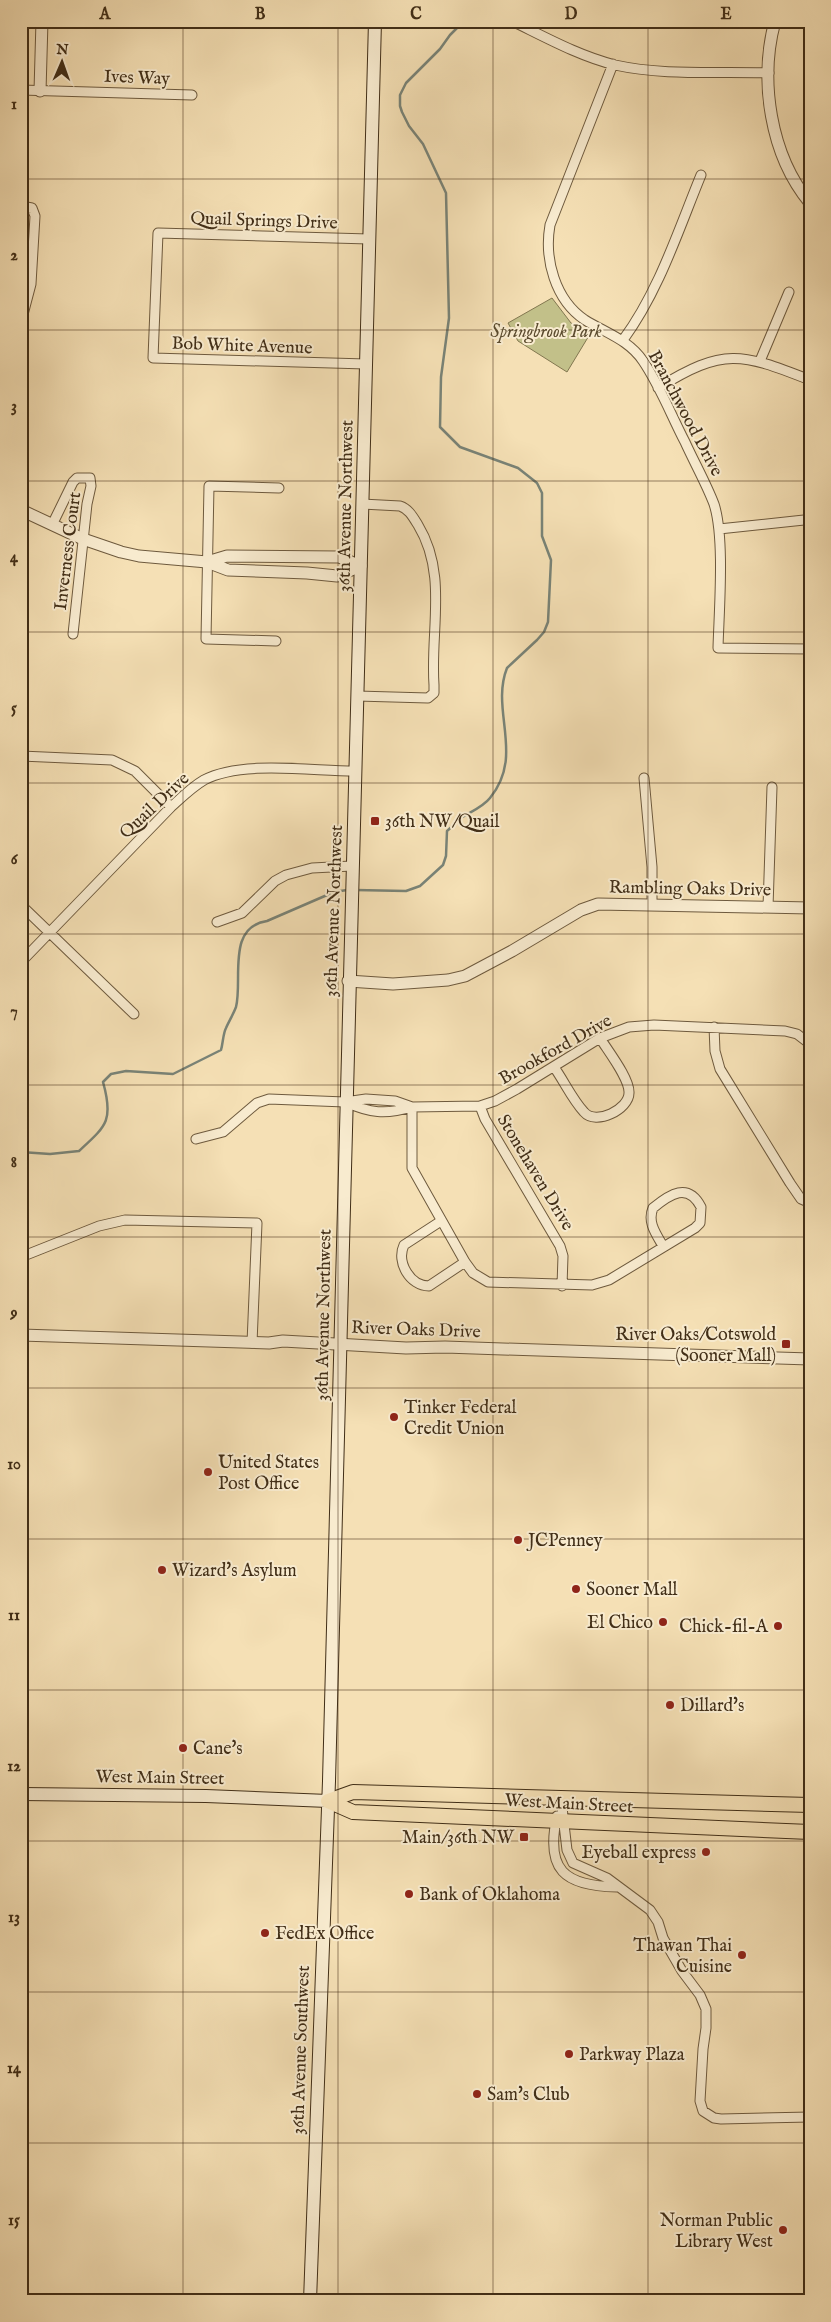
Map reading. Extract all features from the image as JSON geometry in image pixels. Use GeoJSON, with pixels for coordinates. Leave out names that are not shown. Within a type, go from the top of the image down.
{"type":"FeatureCollection","features":[{"type":"Feature","properties":{"kind":"main road","name":"36th Avenue Northwest"},"geometry":{"type":"LineString","coordinates":[[328,1801],[348,981],[375,21]]}},
{"type":"Feature","properties":{"kind":"main road","name":"West Main Street"},"geometry":{"type":"LineString","coordinates":[[328,1801],[353,1792],[810,1805]]}},
{"type":"Feature","properties":{"kind":"main road","name":"West Main Street"},"geometry":{"type":"LineString","coordinates":[[21,1794],[206,1796],[328,1801],[353,1812],[810,1832]]}},
{"type":"Feature","properties":{"kind":"main road","name":"36th Avenue Southwest"},"geometry":{"type":"LineString","coordinates":[[310,2301],[328,1801]]}},
{"type":"Feature","properties":{"kind":"street"},"geometry":{"type":"LineString","coordinates":[[40,90],[42,21]]}},
{"type":"Feature","properties":{"kind":"street"},"geometry":{"type":"LineString","coordinates":[[512,21],[583,54],[613,64],[647,70],[769,73]]}},
{"type":"Feature","properties":{"kind":"street"},"geometry":{"type":"LineString","coordinates":[[775,21],[771,40],[769,97],[777,137],[783,155],[799,188],[810,203]]}},
{"type":"Feature","properties":{"kind":"street","name":"Branchwood Drive"},"geometry":{"type":"LineString","coordinates":[[613,64],[554,213],[547,240],[551,268],[569,304],[583,318],[623,340],[643,360],[709,493],[719,529],[718,648],[810,649]]}},
{"type":"Feature","properties":{"kind":"street","name":"Ives Way"},"geometry":{"type":"LineString","coordinates":[[21,90],[192,95]]}},
{"type":"Feature","properties":{"kind":"street"},"geometry":{"type":"LineString","coordinates":[[623,340],[643,312],[654,291],[701,175]]}},
{"type":"Feature","properties":{"kind":"street"},"geometry":{"type":"LineString","coordinates":[[21,322],[28,299],[32,269],[35,216],[25,206]]}},
{"type":"Feature","properties":{"kind":"street","name":"Quail Springs Drive"},"geometry":{"type":"LineString","coordinates":[[158,233],[369,239]]}},
{"type":"Feature","properties":{"kind":"street","name":"Bob White Avenue"},"geometry":{"type":"LineString","coordinates":[[158,233],[153,358],[366,364]]}},
{"type":"Feature","properties":{"kind":"street"},"geometry":{"type":"LineString","coordinates":[[760,361],[789,292]]}},
{"type":"Feature","properties":{"kind":"street"},"geometry":{"type":"LineString","coordinates":[[658,388],[696,367],[718,359],[739,357],[760,361],[810,380]]}},
{"type":"Feature","properties":{"kind":"street","name":"Inverness Court"},"geometry":{"type":"LineString","coordinates":[[52,525],[73,482],[77,478],[90,478],[91,486],[83,539],[73,634]]}},
{"type":"Feature","properties":{"kind":"street"},"geometry":{"type":"LineString","coordinates":[[276,641],[206,639],[207,562],[209,486],[279,488]]}},
{"type":"Feature","properties":{"kind":"street"},"geometry":{"type":"LineString","coordinates":[[357,696],[424,699],[432,697],[434,685],[436,576],[430,549],[421,529],[406,508],[362,504]]}},
{"type":"Feature","properties":{"kind":"street"},"geometry":{"type":"LineString","coordinates":[[21,510],[83,539],[139,556],[207,562],[228,570],[308,572],[338,576],[361,566]]}},
{"type":"Feature","properties":{"kind":"street"},"geometry":{"type":"LineString","coordinates":[[719,529],[804,520]]}},
{"type":"Feature","properties":{"kind":"street"},"geometry":{"type":"LineString","coordinates":[[207,562],[227,556],[339,557],[361,566]]}},
{"type":"Feature","properties":{"kind":"street"},"geometry":{"type":"LineString","coordinates":[[21,756],[112,760],[135,771],[171,807]]}},
{"type":"Feature","properties":{"kind":"street","name":"Quail Drive"},"geometry":{"type":"LineString","coordinates":[[21,962],[171,807],[194,786],[225,772],[289,769],[354,771]]}},
{"type":"Feature","properties":{"kind":"street"},"geometry":{"type":"LineString","coordinates":[[644,778],[652,867],[652,904]]}},
{"type":"Feature","properties":{"kind":"street"},"geometry":{"type":"LineString","coordinates":[[768,907],[772,787]]}},
{"type":"Feature","properties":{"kind":"street"},"geometry":{"type":"LineString","coordinates":[[217,922],[242,913],[280,878],[312,868],[352,866]]}},
{"type":"Feature","properties":{"kind":"street","name":"Rambling Oaks Drive"},"geometry":{"type":"LineString","coordinates":[[348,981],[393,984],[456,978],[473,972],[591,906],[608,903],[810,908]]}},
{"type":"Feature","properties":{"kind":"street"},"geometry":{"type":"LineString","coordinates":[[21,905],[134,1014]]}},
{"type":"Feature","properties":{"kind":"street","name":"Brookford Drive"},"geometry":{"type":"LineString","coordinates":[[196,1139],[223,1132],[257,1104],[270,1099],[345,1102],[367,1111],[394,1112],[412,1107],[480,1106],[510,1093],[600,1038],[622,1029],[642,1025],[785,1031],[806,1035]]}},
{"type":"Feature","properties":{"kind":"street"},"geometry":{"type":"LineString","coordinates":[[714,1027],[715,1051],[723,1074],[790,1183],[801,1199],[810,1203]]}},
{"type":"Feature","properties":{"kind":"street"},"geometry":{"type":"LineString","coordinates":[[806,1035],[810,1044]]}},
{"type":"Feature","properties":{"kind":"street"},"geometry":{"type":"LineString","coordinates":[[554,1066],[584,1113],[594,1118],[604,1117],[626,1103],[629,1093],[627,1082],[600,1038]]}},
{"type":"Feature","properties":{"kind":"street","name":"Stonehaven Drive"},"geometry":{"type":"LineString","coordinates":[[480,1106],[500,1146],[558,1241],[563,1256],[562,1286]]}},
{"type":"Feature","properties":{"kind":"street"},"geometry":{"type":"LineString","coordinates":[[412,1107],[412,1168],[465,1262],[473,1273],[488,1282],[562,1286],[599,1284],[664,1246],[700,1223],[702,1207],[687,1192],[677,1193],[653,1208],[650,1217],[651,1223],[664,1246]]}},
{"type":"Feature","properties":{"kind":"street"},"geometry":{"type":"LineString","coordinates":[[21,1257],[99,1226],[125,1220],[257,1223],[252,1342]]}},
{"type":"Feature","properties":{"kind":"street"},"geometry":{"type":"LineString","coordinates":[[441,1221],[404,1245],[401,1255],[404,1268],[415,1282],[429,1286],[465,1262]]}},
{"type":"Feature","properties":{"kind":"street","name":"River Oaks Drive"},"geometry":{"type":"LineString","coordinates":[[21,1335],[252,1342],[283,1341],[406,1348],[445,1347],[810,1360]]}},
{"type":"Feature","properties":{"kind":"street"},"geometry":{"type":"LineString","coordinates":[[561,1799],[560,1821],[567,1850],[573,1863],[607,1878],[617,1887],[641,1901],[650,1910],[682,1971],[703,2002],[706,2028],[702,2049],[700,2101],[703,2111],[714,2118],[721,2119],[810,2117]]}},
{"type":"Feature","properties":{"kind":"street"},"geometry":{"type":"LineString","coordinates":[[560,1821],[553,1840],[557,1864],[564,1874],[576,1881],[595,1886],[617,1887]]}},
{"type":"Feature","properties":{"kind":"green space","name":"Springbrook Park"},"geometry":{"type":"Polygon","coordinates":[[[552,298],[571,323],[590,334],[567,372],[518,341],[508,323],[552,298]]]}},
{"type":"Feature","properties":{"kind":"waterway"},"geometry":{"type":"LineString","coordinates":[[355,890],[406,891],[420,886],[443,865],[446,856],[447,831],[461,818],[487,801],[500,782],[505,766],[506,749],[502,700],[507,668],[537,640],[544,632],[548,622],[551,560],[542,536],[542,493],[537,483],[518,468],[460,447],[440,427],[441,377],[449,318],[446,193],[423,144],[409,126],[402,112],[400,95],[406,83],[440,49],[450,35],[459,26],[471,21]]}},
{"type":"Feature","properties":{"kind":"waterway"},"geometry":{"type":"LineString","coordinates":[[21,1152],[50,1154],[79,1151],[96,1135],[105,1122],[108,1106],[103,1082],[111,1074],[126,1071],[173,1074],[221,1050],[225,1030],[236,1007],[239,956],[241,944],[246,933],[254,925],[334,892],[347,890]]}},
{"type":"Feature","properties":{"kind":"place","name":"36th NW/Quail"},"geometry":{"type":"Point","coordinates":[375,821]}},
{"type":"Feature","properties":{"kind":"place","name":"River Oaks/Cotswold (Sooner Mall)"},"geometry":{"type":"Point","coordinates":[786,1344]}},
{"type":"Feature","properties":{"kind":"place","name":"Tinker Federal Credit Union"},"geometry":{"type":"Point","coordinates":[394,1417]}},
{"type":"Feature","properties":{"kind":"place","name":"United States Post Office"},"geometry":{"type":"Point","coordinates":[208,1472]}},
{"type":"Feature","properties":{"kind":"place","name":"JCPenney"},"geometry":{"type":"Point","coordinates":[518,1540]}},
{"type":"Feature","properties":{"kind":"place","name":"Wizard's Asylum"},"geometry":{"type":"Point","coordinates":[162,1570]}},
{"type":"Feature","properties":{"kind":"place","name":"Sooner Mall"},"geometry":{"type":"Point","coordinates":[576,1589]}},
{"type":"Feature","properties":{"kind":"place","name":"El Chico"},"geometry":{"type":"Point","coordinates":[663,1622]}},
{"type":"Feature","properties":{"kind":"place","name":"Chick-fil-A"},"geometry":{"type":"Point","coordinates":[778,1626]}},
{"type":"Feature","properties":{"kind":"place","name":"Dillard's"},"geometry":{"type":"Point","coordinates":[670,1705]}},
{"type":"Feature","properties":{"kind":"place","name":"Cane's"},"geometry":{"type":"Point","coordinates":[183,1748]}},
{"type":"Feature","properties":{"kind":"place","name":"Main/36th NW"},"geometry":{"type":"Point","coordinates":[524,1837]}},
{"type":"Feature","properties":{"kind":"place","name":"Eyeball express"},"geometry":{"type":"Point","coordinates":[706,1852]}},
{"type":"Feature","properties":{"kind":"place","name":"Bank of Oklahoma"},"geometry":{"type":"Point","coordinates":[409,1894]}},
{"type":"Feature","properties":{"kind":"place","name":"FedEx Office"},"geometry":{"type":"Point","coordinates":[265,1933]}},
{"type":"Feature","properties":{"kind":"place","name":"Thawan Thai Cuisine"},"geometry":{"type":"Point","coordinates":[742,1955]}},
{"type":"Feature","properties":{"kind":"place","name":"Parkway Plaza"},"geometry":{"type":"Point","coordinates":[569,2054]}},
{"type":"Feature","properties":{"kind":"place","name":"Sam's Club"},"geometry":{"type":"Point","coordinates":[477,2094]}},
{"type":"Feature","properties":{"kind":"place","name":"Norman Public Library West"},"geometry":{"type":"Point","coordinates":[783,2230]}}]}
